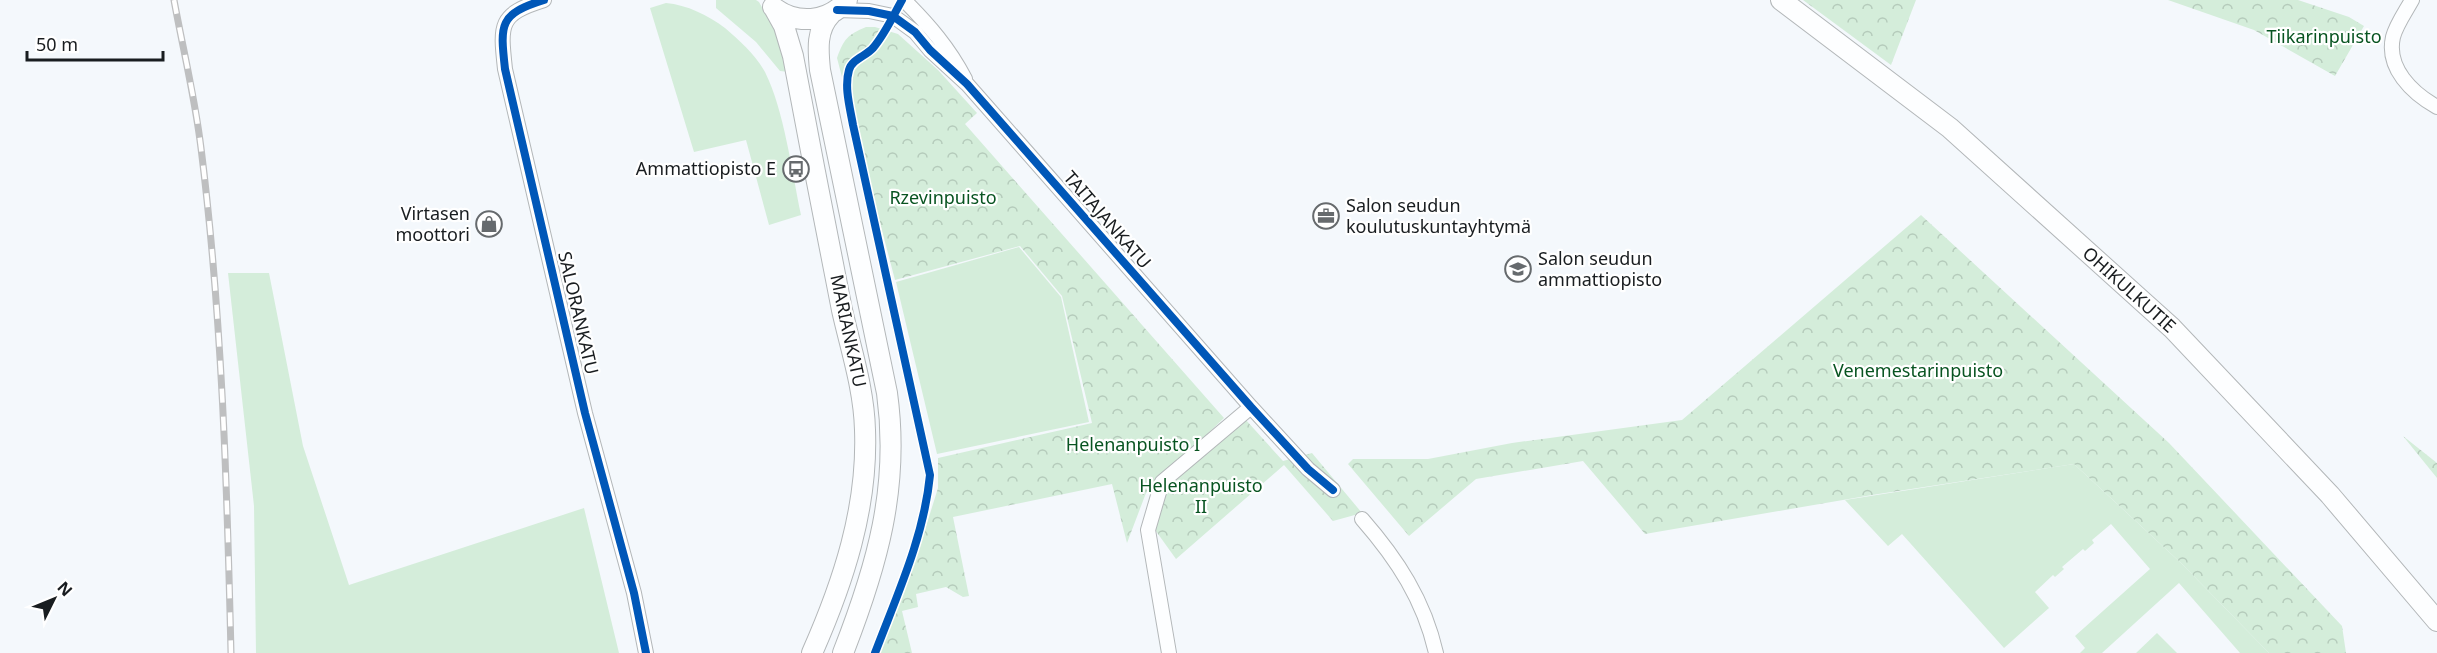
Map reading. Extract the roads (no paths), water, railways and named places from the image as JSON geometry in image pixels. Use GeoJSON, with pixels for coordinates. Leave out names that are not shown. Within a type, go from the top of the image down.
{"type":"FeatureCollection","features":[{"type":"Feature","properties":{"kind":"main road","name":"OHIKULKUTIE"},"geometry":{"type":"LineString","coordinates":[[1781,0],[1950,128],[2172,328],[2330,495],[2437,621]]}},
{"type":"Feature","properties":{"kind":"main road"},"geometry":{"type":"LineString","coordinates":[[770,4],[787,16],[800,20],[815,19],[838,8]]}},
{"type":"Feature","properties":{"kind":"main road","name":"MARIANKATU"},"geometry":{"type":"LineString","coordinates":[[770,4],[784,26],[793,56],[842,310],[863,399],[865,431],[862,486],[849,555],[832,609],[812,653]]}},
{"type":"Feature","properties":{"kind":"main road","name":"MARIANKATU"},"geometry":{"type":"LineString","coordinates":[[838,8],[825,22],[819,37],[820,70],[887,393],[892,446],[889,495],[875,563],[843,653]]}},
{"type":"Feature","properties":{"kind":"street","name":"SALORANKATU"},"geometry":{"type":"LineString","coordinates":[[544,0],[523,7],[507,19],[502,41],[506,69],[585,412],[634,593],[646,653]]}},
{"type":"Feature","properties":{"kind":"street","name":"TAITAJANKATU"},"geometry":{"type":"LineString","coordinates":[[904,0],[933,29],[952,55],[967,84]]}},
{"type":"Feature","properties":{"kind":"street"},"geometry":{"type":"LineString","coordinates":[[2412,0],[2393,35],[2391,50],[2394,66],[2410,87],[2434,105]]}},
{"type":"Feature","properties":{"kind":"street","name":"TAITAJANKATU"},"geometry":{"type":"LineString","coordinates":[[838,8],[893,16],[915,32],[937,57],[967,84],[1251,407],[1308,469],[1333,490]]}},
{"type":"Feature","properties":{"kind":"street"},"geometry":{"type":"LineString","coordinates":[[1168,653],[1148,530],[1162,482],[1251,407]]}},
{"type":"Feature","properties":{"kind":"street"},"geometry":{"type":"LineString","coordinates":[[1362,519],[1385,546],[1421,605],[1429,623],[1436,653]]}},
{"type":"Feature","properties":{"kind":"railway"},"geometry":{"type":"LineString","coordinates":[[174,0],[198,129],[214,274],[225,463],[231,653]]}},
{"type":"Feature","properties":{"kind":"place","name":"Ammattiopisto E"},"geometry":{"type":"Point","coordinates":[796,169]}},
{"type":"Feature","properties":{"kind":"place","name":"Salon seudun koulutuskuntayhtymä"},"geometry":{"type":"Point","coordinates":[1326,216]}},
{"type":"Feature","properties":{"kind":"place","name":"Virtasen moottori"},"geometry":{"type":"Point","coordinates":[489,224]}},
{"type":"Feature","properties":{"kind":"place","name":"Salon seudun ammattiopisto"},"geometry":{"type":"Point","coordinates":[1518,269]}},
{"type":"Feature","properties":{"kind":"park label","name":"Tiikarinpuisto"},"geometry":{"type":"Point","coordinates":[2324,37]}},
{"type":"Feature","properties":{"kind":"park label","name":"Rzevinpuisto"},"geometry":{"type":"Point","coordinates":[943,198]}},
{"type":"Feature","properties":{"kind":"park label","name":"Venemestarinpuisto"},"geometry":{"type":"Point","coordinates":[1918,371]}},
{"type":"Feature","properties":{"kind":"park label","name":"Helenanpuisto I"},"geometry":{"type":"Point","coordinates":[1133,445]}},
{"type":"Feature","properties":{"kind":"park label","name":"Helenanpuisto II"},"geometry":{"type":"Point","coordinates":[1201,496]}}]}
